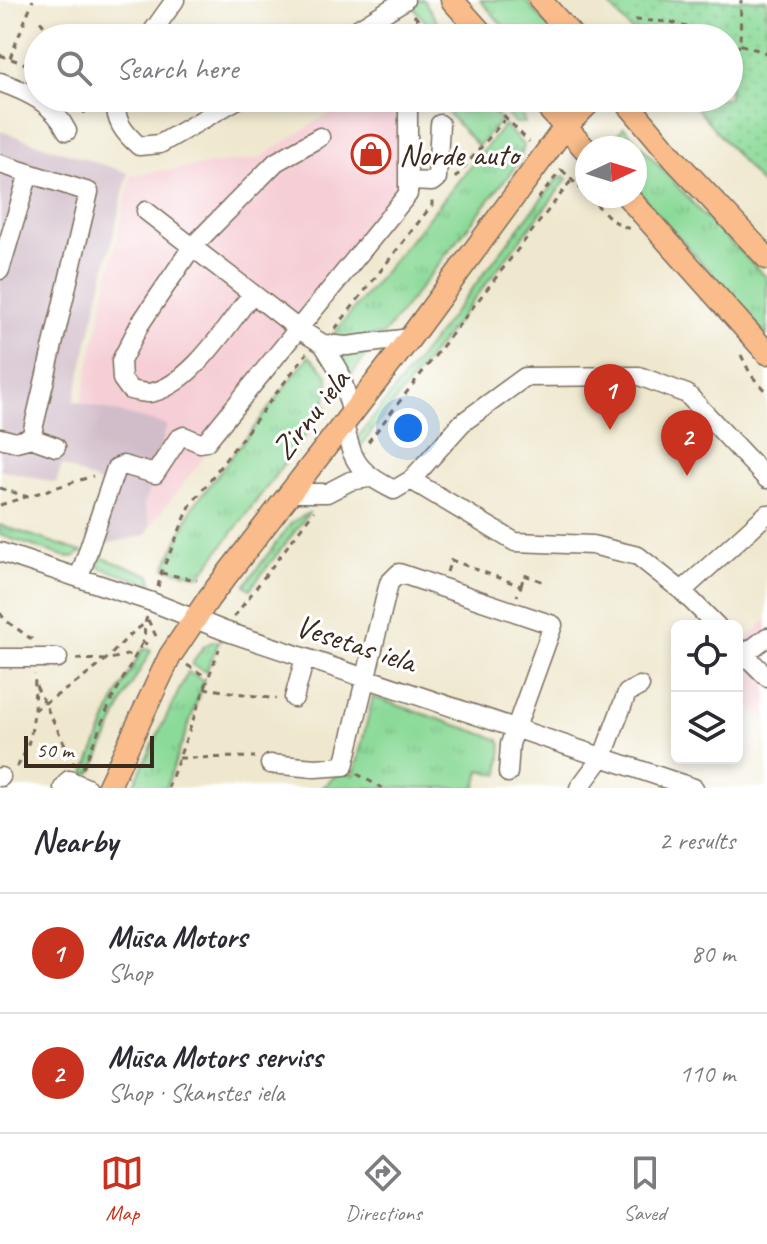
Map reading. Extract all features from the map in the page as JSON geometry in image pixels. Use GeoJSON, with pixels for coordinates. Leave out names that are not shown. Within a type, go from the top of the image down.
{"type":"FeatureCollection","features":[{"type":"Feature","properties":{"kind":"main road"},"geometry":{"type":"LineString","coordinates":[[452,0],[473,24]]}},
{"type":"Feature","properties":{"kind":"main road"},"geometry":{"type":"LineString","coordinates":[[540,0],[561,24]]}},
{"type":"Feature","properties":{"kind":"main road"},"geometry":{"type":"LineString","coordinates":[[552,112],[575,138]]}},
{"type":"Feature","properties":{"kind":"main road","name":"Zirņu iela"},"geometry":{"type":"LineString","coordinates":[[108,788],[174,649],[194,620],[410,338],[565,127],[580,112]]}},
{"type":"Feature","properties":{"kind":"main road"},"geometry":{"type":"LineString","coordinates":[[635,112],[767,258]]}},
{"type":"Feature","properties":{"kind":"main road"},"geometry":{"type":"LineString","coordinates":[[638,208],[767,353]]}},
{"type":"Feature","properties":{"kind":"street"},"geometry":{"type":"LineString","coordinates":[[158,24],[175,0]]}},
{"type":"Feature","properties":{"kind":"street"},"geometry":{"type":"LineString","coordinates":[[359,24],[380,6],[404,1]]}},
{"type":"Feature","properties":{"kind":"street"},"geometry":{"type":"LineString","coordinates":[[55,112],[67,131]]}},
{"type":"Feature","properties":{"kind":"street"},"geometry":{"type":"LineString","coordinates":[[116,112],[121,130],[139,146],[160,144],[216,112]]}},
{"type":"Feature","properties":{"kind":"street"},"geometry":{"type":"LineString","coordinates":[[79,578],[116,468],[123,465],[155,474],[178,439],[184,436],[200,443],[206,442],[408,194],[408,112]]}},
{"type":"Feature","properties":{"kind":"street"},"geometry":{"type":"LineString","coordinates":[[408,181],[432,182],[437,178],[440,124]]}},
{"type":"Feature","properties":{"kind":"street"},"geometry":{"type":"LineString","coordinates":[[252,294],[177,382],[149,393],[130,390],[122,379],[121,361],[140,324],[192,247],[276,162],[320,137]]}},
{"type":"Feature","properties":{"kind":"street"},"geometry":{"type":"LineString","coordinates":[[0,164],[89,192],[31,438]]}},
{"type":"Feature","properties":{"kind":"street"},"geometry":{"type":"LineString","coordinates":[[0,270],[29,173]]}},
{"type":"Feature","properties":{"kind":"street"},"geometry":{"type":"LineString","coordinates":[[146,211],[297,328],[320,342],[347,346],[410,338]]}},
{"type":"Feature","properties":{"kind":"street"},"geometry":{"type":"LineString","coordinates":[[320,342],[339,370],[355,460],[369,478],[394,490],[411,480],[462,423],[525,377],[639,376],[687,394],[767,479]]}},
{"type":"Feature","properties":{"kind":"street"},"geometry":{"type":"LineString","coordinates":[[0,438],[16,442],[31,438],[56,447]]}},
{"type":"Feature","properties":{"kind":"street"},"geometry":{"type":"LineString","coordinates":[[289,493],[327,493],[350,481],[369,478]]}},
{"type":"Feature","properties":{"kind":"street"},"geometry":{"type":"LineString","coordinates":[[411,480],[515,542],[592,545],[638,556],[682,591],[711,620]]}},
{"type":"Feature","properties":{"kind":"street"},"geometry":{"type":"LineString","coordinates":[[682,591],[767,514]]}},
{"type":"Feature","properties":{"kind":"street","name":"Vesetas iela"},"geometry":{"type":"LineString","coordinates":[[0,552],[694,788]]}},
{"type":"Feature","properties":{"kind":"street"},"geometry":{"type":"LineString","coordinates":[[267,761],[315,768],[344,766],[389,583],[399,573],[553,625],[510,744],[508,773]]}},
{"type":"Feature","properties":{"kind":"street"},"geometry":{"type":"LineString","coordinates":[[743,650],[767,637]]}},
{"type":"Feature","properties":{"kind":"street"},"geometry":{"type":"LineString","coordinates":[[743,653],[767,677]]}},
{"type":"Feature","properties":{"kind":"street"},"geometry":{"type":"LineString","coordinates":[[0,658],[58,658]]}},
{"type":"Feature","properties":{"kind":"street"},"geometry":{"type":"LineString","coordinates":[[294,698],[305,658]]}},
{"type":"Feature","properties":{"kind":"street"},"geometry":{"type":"LineString","coordinates":[[579,788],[603,756],[627,693],[640,686]]}},
{"type":"Feature","properties":{"kind":"street"},"geometry":{"type":"LineString","coordinates":[[63,788],[69,780],[87,788]]}},
{"type":"Feature","properties":{"kind":"path"},"geometry":{"type":"LineString","coordinates":[[10,58],[33,0]]}},
{"type":"Feature","properties":{"kind":"path"},"geometry":{"type":"LineString","coordinates":[[740,24],[741,0]]}},
{"type":"Feature","properties":{"kind":"path"},"geometry":{"type":"LineString","coordinates":[[404,1],[423,24]]}},
{"type":"Feature","properties":{"kind":"path"},"geometry":{"type":"LineString","coordinates":[[635,20],[677,24]]}},
{"type":"Feature","properties":{"kind":"path"},"geometry":{"type":"LineString","coordinates":[[743,45],[767,53]]}},
{"type":"Feature","properties":{"kind":"path"},"geometry":{"type":"LineString","coordinates":[[0,55],[24,63]]}},
{"type":"Feature","properties":{"kind":"path"},"geometry":{"type":"LineString","coordinates":[[499,112],[612,220],[640,235]]}},
{"type":"Feature","properties":{"kind":"path"},"geometry":{"type":"LineString","coordinates":[[450,183],[505,119]]}},
{"type":"Feature","properties":{"kind":"path"},"geometry":{"type":"LineString","coordinates":[[355,460],[571,181]]}},
{"type":"Feature","properties":{"kind":"path"},"geometry":{"type":"LineString","coordinates":[[432,205],[441,194]]}},
{"type":"Feature","properties":{"kind":"path"},"geometry":{"type":"LineString","coordinates":[[197,580],[161,573],[190,506],[320,342]]}},
{"type":"Feature","properties":{"kind":"path"},"geometry":{"type":"LineString","coordinates":[[738,350],[751,375],[767,393]]}},
{"type":"Feature","properties":{"kind":"path"},"geometry":{"type":"LineString","coordinates":[[0,505],[31,498],[116,468]]}},
{"type":"Feature","properties":{"kind":"path"},"geometry":{"type":"LineString","coordinates":[[0,488],[31,498]]}},
{"type":"Feature","properties":{"kind":"path"},"geometry":{"type":"LineString","coordinates":[[168,788],[225,631],[327,493]]}},
{"type":"Feature","properties":{"kind":"path"},"geometry":{"type":"LineString","coordinates":[[442,587],[451,560],[521,586]]}},
{"type":"Feature","properties":{"kind":"path"},"geometry":{"type":"LineString","coordinates":[[511,611],[524,575],[544,582]]}},
{"type":"Feature","properties":{"kind":"path"},"geometry":{"type":"LineString","coordinates":[[0,613],[5,620],[58,658],[106,660],[137,652]]}},
{"type":"Feature","properties":{"kind":"path"},"geometry":{"type":"LineString","coordinates":[[146,619],[152,624],[159,642],[174,649]]}},
{"type":"Feature","properties":{"kind":"path"},"geometry":{"type":"LineString","coordinates":[[34,710],[83,679],[106,660],[128,634],[143,625]]}},
{"type":"Feature","properties":{"kind":"path"},"geometry":{"type":"LineString","coordinates":[[35,684],[80,776],[111,701],[143,642]]}},
{"type":"Feature","properties":{"kind":"path"},"geometry":{"type":"LineString","coordinates":[[6,774],[28,750],[34,710],[36,658]]}},
{"type":"Feature","properties":{"kind":"path"},"geometry":{"type":"LineString","coordinates":[[204,688],[275,699],[294,698]]}},
{"type":"Feature","properties":{"kind":"path"},"geometry":{"type":"LineString","coordinates":[[179,758],[267,761]]}},
{"type":"Feature","properties":{"kind":"path"},"geometry":{"type":"LineString","coordinates":[[344,766],[382,788]]}},
{"type":"Feature","properties":{"kind":"shaded area"},"geometry":{"type":"Polygon","coordinates":[[[331,112],[415,112],[412,192],[151,525],[144,507],[167,426],[81,403],[131,175],[260,158],[331,112]]]}},
{"type":"Feature","properties":{"kind":"shaded area"},"geometry":{"type":"Polygon","coordinates":[[[0,131],[128,173],[74,401],[167,425],[144,506],[151,525],[146,535],[105,544],[86,539],[101,484],[62,465],[56,483],[0,469],[0,131]]]}},
{"type":"Feature","properties":{"kind":"shaded area"},"geometry":{"type":"Polygon","coordinates":[[[767,620],[767,723],[743,701],[743,642],[767,620]]]}},
{"type":"Feature","properties":{"kind":"green space"},"geometry":{"type":"Polygon","coordinates":[[[424,0],[440,24],[428,24],[412,6],[424,0]]]}},
{"type":"Feature","properties":{"kind":"green space"},"geometry":{"type":"Polygon","coordinates":[[[480,0],[525,0],[546,24],[501,24],[480,0]]]}},
{"type":"Feature","properties":{"kind":"green space"},"geometry":{"type":"Polygon","coordinates":[[[605,0],[767,0],[767,191],[700,112],[743,112],[743,24],[626,24],[605,0]]]}},
{"type":"Feature","properties":{"kind":"green space"},"geometry":{"type":"Polygon","coordinates":[[[447,112],[493,112],[501,120],[478,146],[447,112]]]}},
{"type":"Feature","properties":{"kind":"green space"},"geometry":{"type":"Polygon","coordinates":[[[505,112],[521,112],[525,123],[514,123],[505,112]]]}},
{"type":"Feature","properties":{"kind":"green space"},"geometry":{"type":"Polygon","coordinates":[[[504,125],[524,146],[519,162],[383,335],[341,339],[332,336],[504,125]]]}},
{"type":"Feature","properties":{"kind":"green space"},"geometry":{"type":"Polygon","coordinates":[[[624,127],[632,136],[615,136],[624,127]]]}},
{"type":"Feature","properties":{"kind":"green space"},"geometry":{"type":"Polygon","coordinates":[[[647,152],[707,219],[767,278],[767,336],[647,201],[647,152]]]}},
{"type":"Feature","properties":{"kind":"green space"},"geometry":{"type":"Polygon","coordinates":[[[564,176],[567,179],[356,452],[355,441],[556,180],[564,176]]]}},
{"type":"Feature","properties":{"kind":"green space"},"geometry":{"type":"Polygon","coordinates":[[[370,350],[349,378],[340,353],[370,350]]]}},
{"type":"Feature","properties":{"kind":"green space"},"geometry":{"type":"Polygon","coordinates":[[[309,356],[327,376],[329,388],[324,403],[327,406],[200,576],[165,568],[192,508],[309,356]]]}},
{"type":"Feature","properties":{"kind":"green space"},"geometry":{"type":"Polygon","coordinates":[[[310,512],[250,589],[245,585],[292,522],[310,512]]]}},
{"type":"Feature","properties":{"kind":"green space"},"geometry":{"type":"Polygon","coordinates":[[[0,525],[82,552],[66,557],[0,535],[0,525]]]}},
{"type":"Feature","properties":{"kind":"green space"},"geometry":{"type":"Polygon","coordinates":[[[95,555],[150,575],[153,585],[101,568],[95,555]]]}},
{"type":"Feature","properties":{"kind":"green space"},"geometry":{"type":"Polygon","coordinates":[[[219,641],[206,672],[192,665],[205,646],[219,641]]]}},
{"type":"Feature","properties":{"kind":"green space"},"geometry":{"type":"Polygon","coordinates":[[[142,650],[151,651],[128,691],[93,771],[83,778],[114,702],[142,650]]]}},
{"type":"Feature","properties":{"kind":"green space"},"geometry":{"type":"Polygon","coordinates":[[[188,672],[204,681],[166,788],[132,788],[188,672]]]}},
{"type":"Feature","properties":{"kind":"green space"},"geometry":{"type":"Polygon","coordinates":[[[373,697],[498,739],[502,745],[499,775],[480,770],[476,788],[322,788],[338,773],[354,775],[373,697]]]}},
{"type":"Feature","properties":{"kind":"place","name":"Norde auto"},"geometry":{"type":"Point","coordinates":[371,154]}},
{"type":"Feature","properties":{"kind":"place","name":"Mūsa Motors"},"geometry":{"type":"Point","coordinates":[610,430]}},
{"type":"Feature","properties":{"kind":"place","name":"Mūsa Motors serviss"},"geometry":{"type":"Point","coordinates":[687,476]}}]}
